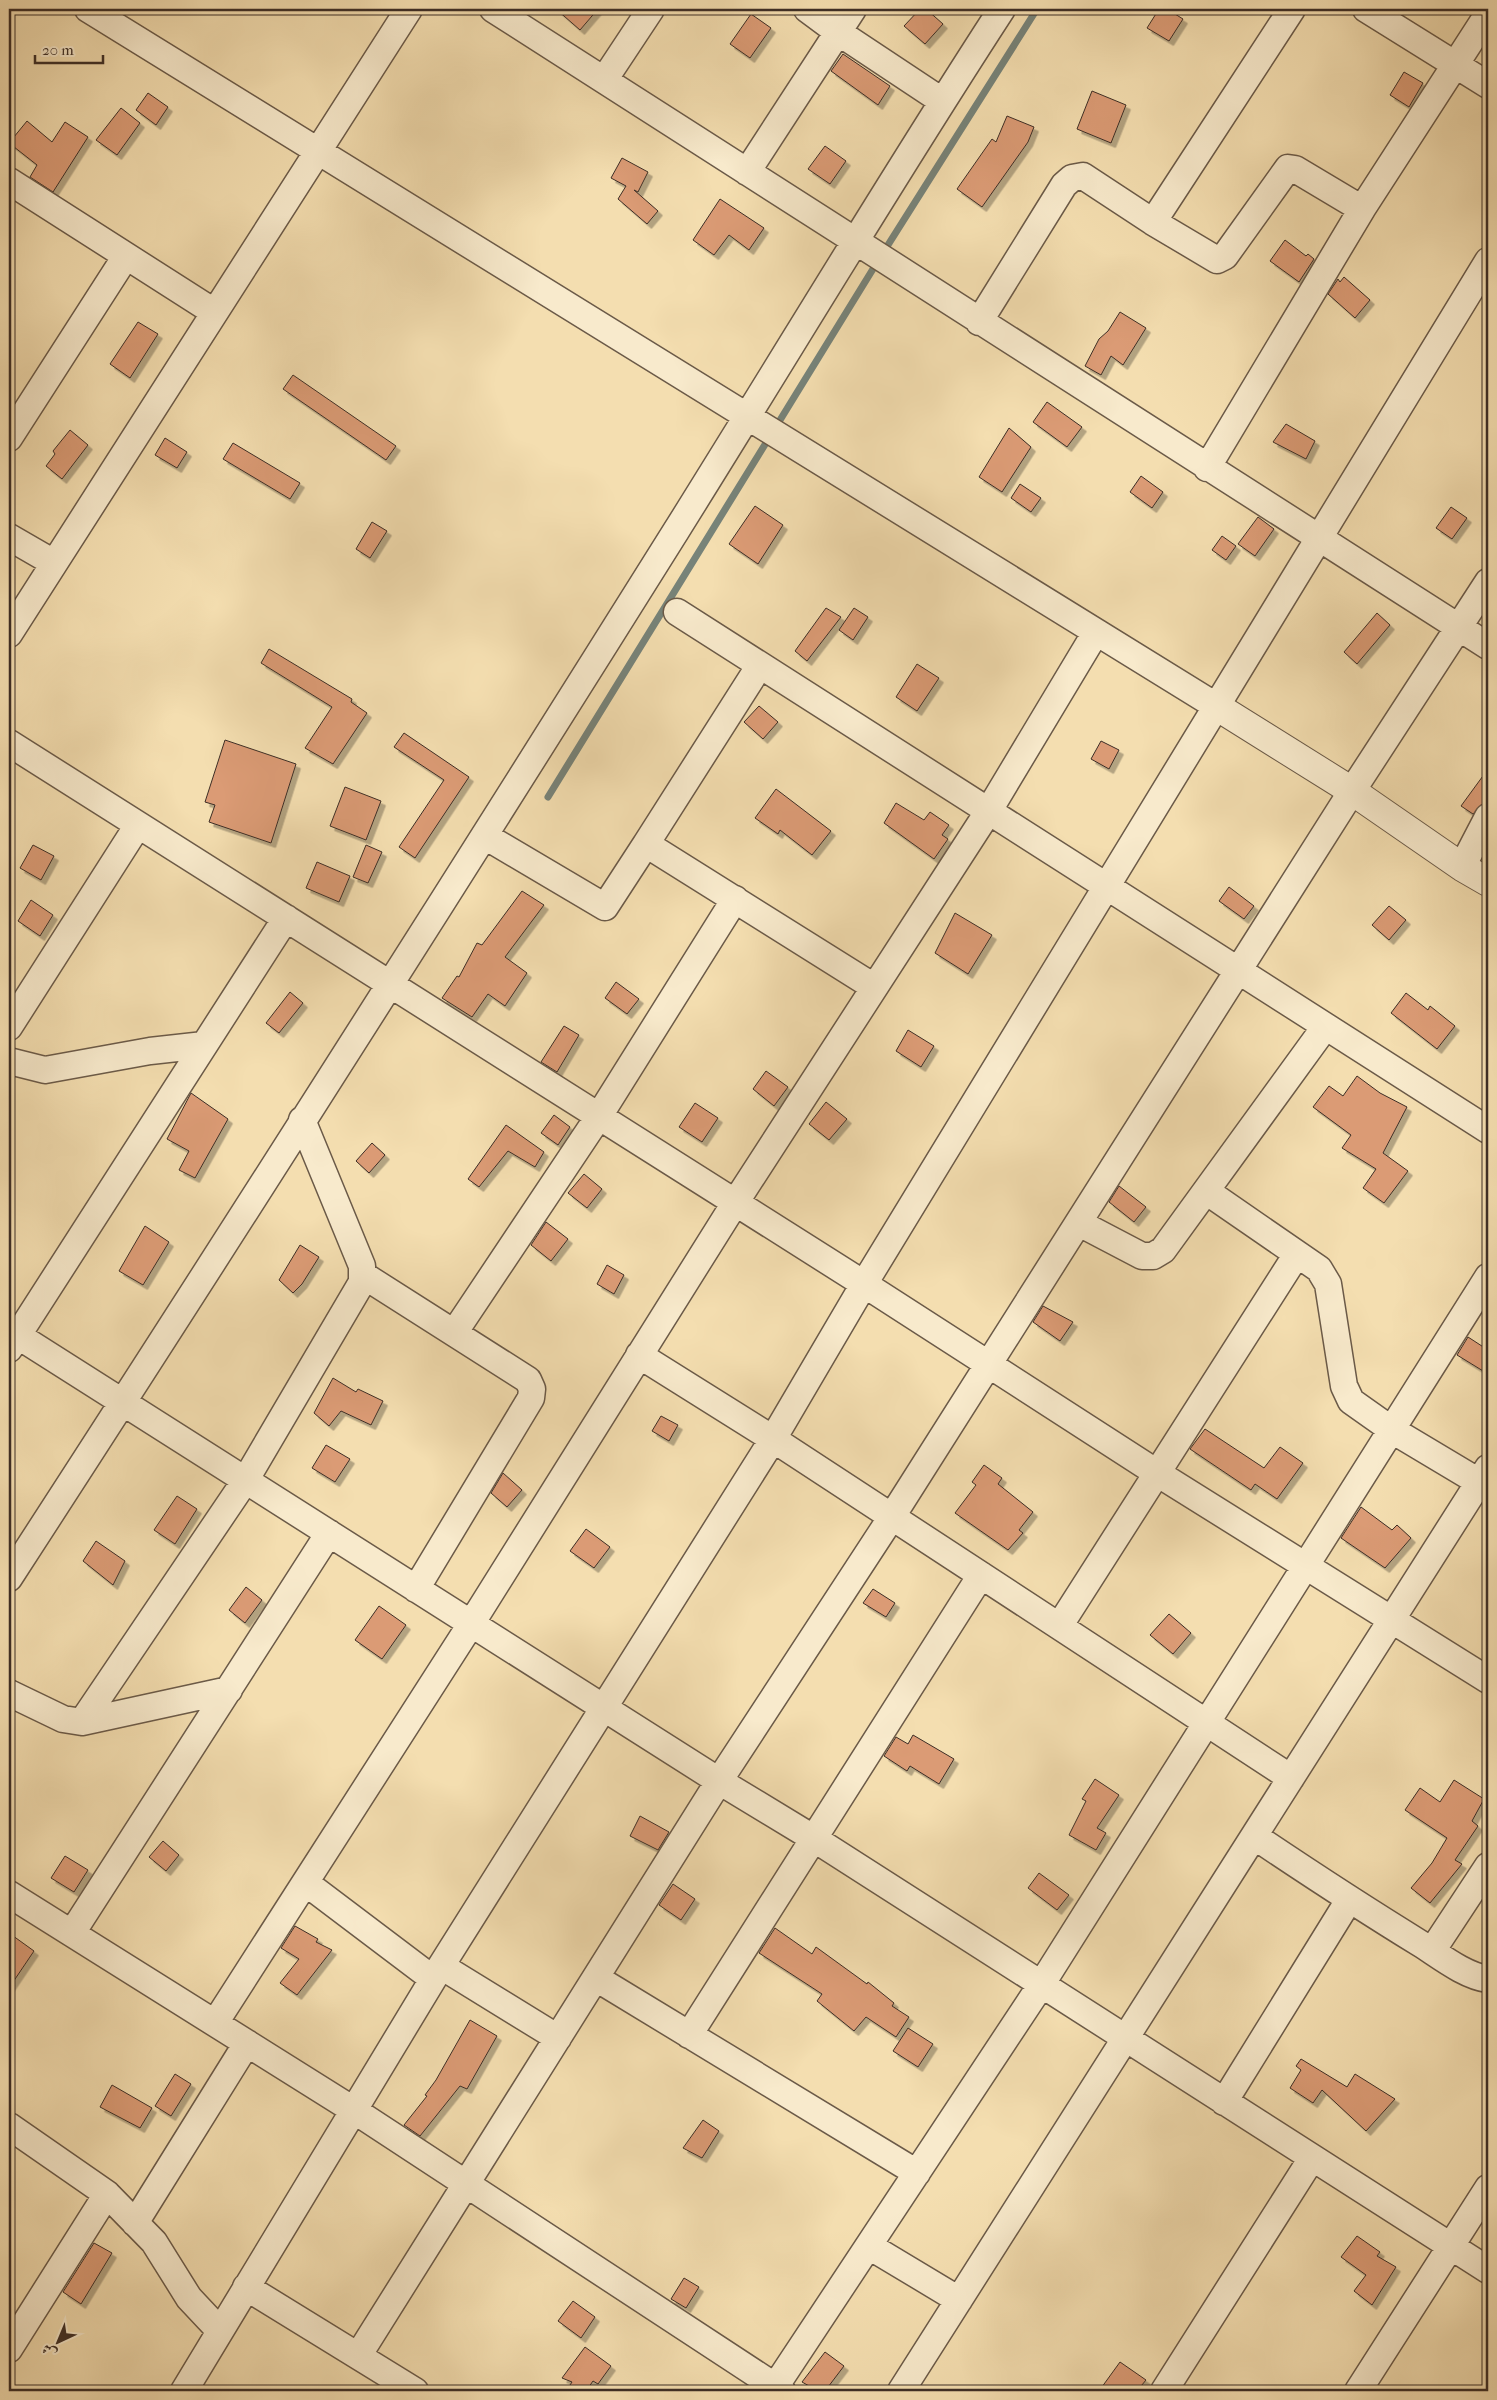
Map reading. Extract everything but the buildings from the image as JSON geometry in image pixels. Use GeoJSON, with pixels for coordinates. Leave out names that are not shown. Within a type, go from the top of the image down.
{"type":"FeatureCollection","features":[{"type":"Feature","properties":{"kind":"street"},"geometry":{"type":"LineString","coordinates":[[88,9],[1216,706],[1352,791],[1462,867],[1488,882]]}},
{"type":"Feature","properties":{"kind":"street"},"geometry":{"type":"LineString","coordinates":[[9,634],[409,9]]}},
{"type":"Feature","properties":{"kind":"street"},"geometry":{"type":"LineString","coordinates":[[493,9],[1207,468],[1488,646]]}},
{"type":"Feature","properties":{"kind":"street"},"geometry":{"type":"LineString","coordinates":[[604,80],[651,9]]}},
{"type":"Feature","properties":{"kind":"street"},"geometry":{"type":"LineString","coordinates":[[807,9],[838,32],[942,101]]}},
{"type":"Feature","properties":{"kind":"street"},"geometry":{"type":"LineString","coordinates":[[747,172],[852,9]]}},
{"type":"Feature","properties":{"kind":"street"},"geometry":{"type":"LineString","coordinates":[[9,1578],[485,836],[748,417],[855,240],[1002,9]]}},
{"type":"Feature","properties":{"kind":"street"},"geometry":{"type":"LineString","coordinates":[[1153,222],[1292,9]]}},
{"type":"Feature","properties":{"kind":"street"},"geometry":{"type":"LineString","coordinates":[[1366,9],[1488,85]]}},
{"type":"Feature","properties":{"kind":"street"},"geometry":{"type":"LineString","coordinates":[[1207,468],[1362,209],[1488,14]]}},
{"type":"Feature","properties":{"kind":"street"},"geometry":{"type":"LineString","coordinates":[[979,322],[1064,185],[1072,178],[1083,176],[1153,222],[1217,260],[1225,256],[1288,168],[1295,169],[1362,209]]}},
{"type":"Feature","properties":{"kind":"street"},"geometry":{"type":"LineString","coordinates":[[9,181],[214,312]]}},
{"type":"Feature","properties":{"kind":"street"},"geometry":{"type":"LineString","coordinates":[[9,438],[126,256]]}},
{"type":"Feature","properties":{"kind":"street"},"geometry":{"type":"LineString","coordinates":[[184,2391],[355,2111],[437,1972],[773,1439],[864,1284],[1105,887],[1320,538],[1484,277]]}},
{"type":"Feature","properties":{"kind":"street"},"geometry":{"type":"LineString","coordinates":[[9,536],[54,563]]}},
{"type":"Feature","properties":{"kind":"street"},"geometry":{"type":"LineString","coordinates":[[358,2356],[719,1781],[891,1518],[1352,791],[1488,582]]}},
{"type":"Feature","properties":{"kind":"street"},"geometry":{"type":"LineString","coordinates":[[676,612],[1488,1130]]}},
{"type":"Feature","properties":{"kind":"street"},"geometry":{"type":"LineString","coordinates":[[215,2023],[471,1624],[735,1203],[988,812],[1096,632]]}},
{"type":"Feature","properties":{"kind":"street"},"geometry":{"type":"LineString","coordinates":[[485,836],[604,907],[760,665]]}},
{"type":"Feature","properties":{"kind":"street"},"geometry":{"type":"LineString","coordinates":[[9,743],[864,1284],[1157,1474],[1307,1565],[1488,1680]]}},
{"type":"Feature","properties":{"kind":"street"},"geometry":{"type":"LineString","coordinates":[[1462,867],[1488,817]]}},
{"type":"Feature","properties":{"kind":"street"},"geometry":{"type":"LineString","coordinates":[[9,1027],[138,825]]}},
{"type":"Feature","properties":{"kind":"street"},"geometry":{"type":"LineString","coordinates":[[646,844],[874,987]]}},
{"type":"Feature","properties":{"kind":"street"},"geometry":{"type":"LineString","coordinates":[[454,1333],[599,1116],[734,900]]}},
{"type":"Feature","properties":{"kind":"street"},"geometry":{"type":"LineString","coordinates":[[286,918],[12,1339],[123,1402],[603,1708],[813,1838],[1488,2270]]}},
{"type":"Feature","properties":{"kind":"street"},"geometry":{"type":"LineString","coordinates":[[1079,1223],[1142,1256],[1153,1256],[1163,1250],[1325,1026]]}},
{"type":"Feature","properties":{"kind":"street"},"geometry":{"type":"LineString","coordinates":[[9,1061],[45,1070],[150,1051],[204,1045]]}},
{"type":"Feature","properties":{"kind":"street"},"geometry":{"type":"LineString","coordinates":[[82,1722],[245,1481],[362,1282],[362,1266],[302,1120]]}},
{"type":"Feature","properties":{"kind":"street"},"geometry":{"type":"LineString","coordinates":[[901,2391],[1484,1475],[1392,1430],[1351,1401],[1346,1394],[1328,1284],[1318,1269],[1206,1191]]}},
{"type":"Feature","properties":{"kind":"street"},"geometry":{"type":"LineString","coordinates":[[1060,1626],[1297,1254]]}},
{"type":"Feature","properties":{"kind":"street"},"geometry":{"type":"LineString","coordinates":[[363,1275],[528,1380],[532,1389],[531,1398],[416,1589]]}},
{"type":"Feature","properties":{"kind":"street"},"geometry":{"type":"LineString","coordinates":[[9,1894],[467,2183],[779,2389],[869,2246],[1041,1985],[1488,1277]]}},
{"type":"Feature","properties":{"kind":"street"},"geometry":{"type":"LineString","coordinates":[[640,1355],[773,1439],[1291,1778]]}},
{"type":"Feature","properties":{"kind":"street"},"geometry":{"type":"LineString","coordinates":[[72,1933],[329,1533]]}},
{"type":"Feature","properties":{"kind":"street"},"geometry":{"type":"LineString","coordinates":[[689,2035],[981,1575]]}},
{"type":"Feature","properties":{"kind":"street"},"geometry":{"type":"LineString","coordinates":[[9,1694],[63,1719],[82,1722],[229,1690]]}},
{"type":"Feature","properties":{"kind":"street"},"geometry":{"type":"LineString","coordinates":[[1254,1836],[1348,1900],[1476,1976],[1488,1979]]}},
{"type":"Feature","properties":{"kind":"street"},"geometry":{"type":"LineString","coordinates":[[1432,1951],[1488,1866]]}},
{"type":"Feature","properties":{"kind":"street"},"geometry":{"type":"LineString","coordinates":[[306,1883],[437,1972],[558,2038]]}},
{"type":"Feature","properties":{"kind":"street"},"geometry":{"type":"LineString","coordinates":[[1224,2102],[1348,1900]]}},
{"type":"Feature","properties":{"kind":"street"},"geometry":{"type":"LineString","coordinates":[[596,1978],[917,2173]]}},
{"type":"Feature","properties":{"kind":"street"},"geometry":{"type":"LineString","coordinates":[[135,2223],[247,2043]]}},
{"type":"Feature","properties":{"kind":"street"},"geometry":{"type":"LineString","coordinates":[[9,2126],[108,2194],[163,2253],[189,2298],[220,2331]]}},
{"type":"Feature","properties":{"kind":"street"},"geometry":{"type":"LineString","coordinates":[[1164,2391],[1312,2158]]}},
{"type":"Feature","properties":{"kind":"street"},"geometry":{"type":"LineString","coordinates":[[1358,2391],[1488,2188]]}},
{"type":"Feature","properties":{"kind":"street"},"geometry":{"type":"LineString","coordinates":[[9,2349],[108,2194]]}},
{"type":"Feature","properties":{"kind":"street"},"geometry":{"type":"LineString","coordinates":[[869,2246],[959,2300]]}},
{"type":"Feature","properties":{"kind":"street"},"geometry":{"type":"LineString","coordinates":[[246,2287],[415,2391]]}},
{"type":"Feature","properties":{"kind":"waterway"},"geometry":{"type":"LineString","coordinates":[[548,797],[881,256],[1037,9]]}}]}
